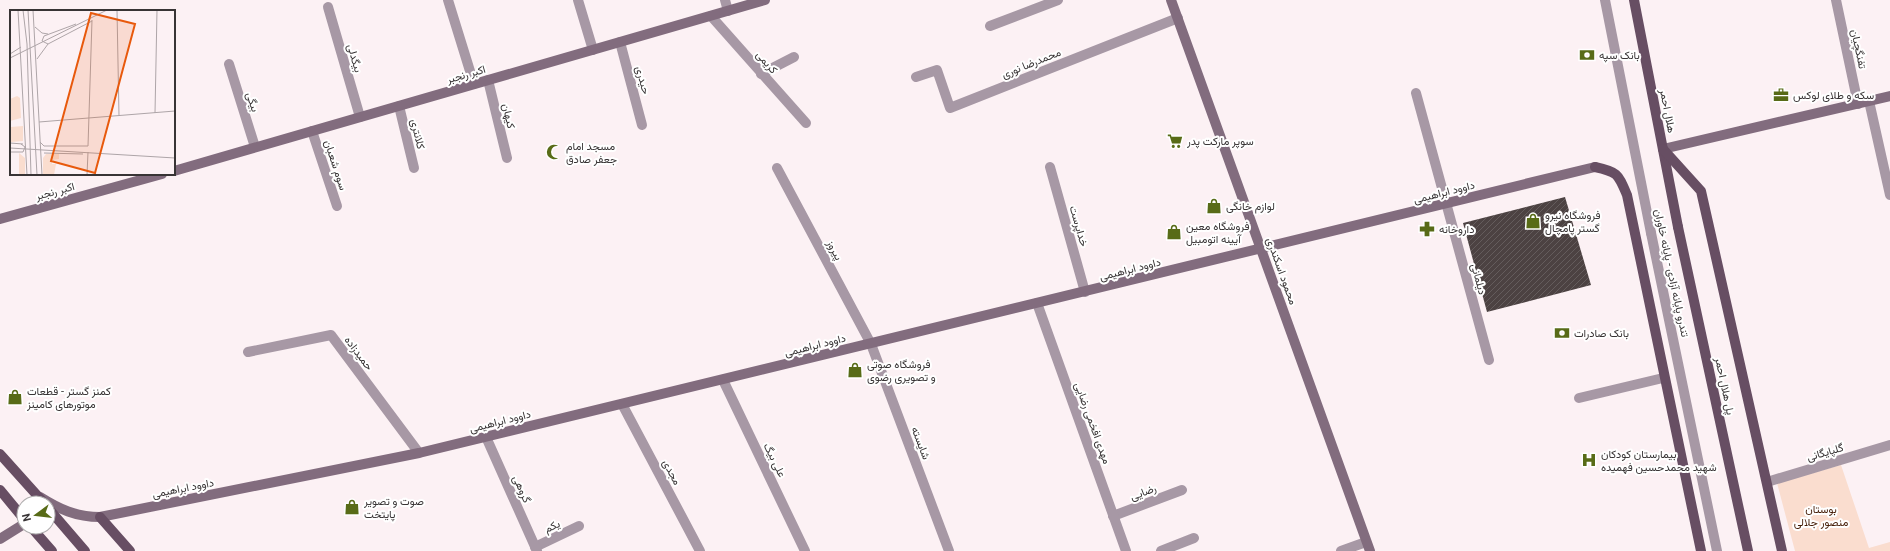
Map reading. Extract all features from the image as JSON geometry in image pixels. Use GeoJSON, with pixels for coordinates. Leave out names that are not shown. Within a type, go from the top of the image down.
{"type":"FeatureCollection","features":[{"type":"Feature","properties":{"kind":"main road","name":"هلال احمر"},"geometry":{"type":"LineString","coordinates":[[1634,0],[1678,227]]}},
{"type":"Feature","properties":{"kind":"main road"},"geometry":{"type":"LineString","coordinates":[[1663,149],[1701,192],[1782,551]]}},
{"type":"Feature","properties":{"kind":"main road"},"geometry":{"type":"LineString","coordinates":[[1595,167],[1613,171],[1620,179],[1627,195],[1663,378],[1701,551]]}},
{"type":"Feature","properties":{"kind":"main road","name":"پل هلال احمر"},"geometry":{"type":"LineString","coordinates":[[1678,227],[1748,551]]}},
{"type":"Feature","properties":{"kind":"main road"},"geometry":{"type":"LineString","coordinates":[[0,454],[37,495]]}},
{"type":"Feature","properties":{"kind":"main road"},"geometry":{"type":"LineString","coordinates":[[0,490],[16,509]]}},
{"type":"Feature","properties":{"kind":"main road"},"geometry":{"type":"LineString","coordinates":[[56,517],[85,551]]}},
{"type":"Feature","properties":{"kind":"main road"},"geometry":{"type":"LineString","coordinates":[[100,517],[130,551]]}},
{"type":"Feature","properties":{"kind":"main road"},"geometry":{"type":"LineString","coordinates":[[38,535],[52,551]]}},
{"type":"Feature","properties":{"kind":"street"},"geometry":{"type":"LineString","coordinates":[[448,0],[474,84]]}},
{"type":"Feature","properties":{"kind":"street"},"geometry":{"type":"LineString","coordinates":[[578,0],[593,50]]}},
{"type":"Feature","properties":{"kind":"street"},"geometry":{"type":"LineString","coordinates":[[725,0],[728,11]]}},
{"type":"Feature","properties":{"kind":"street","name":"اکبر رنجبر"},"geometry":{"type":"LineString","coordinates":[[175,171],[765,0]]}},
{"type":"Feature","properties":{"kind":"street"},"geometry":{"type":"LineString","coordinates":[[990,26],[1058,0]]}},
{"type":"Feature","properties":{"kind":"street","name":"محمود اسکندری"},"geometry":{"type":"LineString","coordinates":[[1171,0],[1368,547]]}},
{"type":"Feature","properties":{"kind":"street","name":"تندرو پایانه آزادی - پایانه خاوران"},"geometry":{"type":"LineString","coordinates":[[1605,0],[1651,233],[1718,551]]}},
{"type":"Feature","properties":{"kind":"street","name":"تفنگچیان"},"geometry":{"type":"LineString","coordinates":[[1836,0],[1858,104]]}},
{"type":"Feature","properties":{"kind":"street","name":"بیگدلی"},"geometry":{"type":"LineString","coordinates":[[328,6],[360,117]]}},
{"type":"Feature","properties":{"kind":"street","name":"کریمی"},"geometry":{"type":"LineString","coordinates":[[711,16],[806,123]]}},
{"type":"Feature","properties":{"kind":"street","name":"محمدرضا نوری"},"geometry":{"type":"LineString","coordinates":[[916,77],[937,70],[950,108],[1178,18]]}},
{"type":"Feature","properties":{"kind":"street","name":"حیدری"},"geometry":{"type":"LineString","coordinates":[[620,42],[642,125]]}},
{"type":"Feature","properties":{"kind":"street"},"geometry":{"type":"LineString","coordinates":[[761,74],[794,57]]}},
{"type":"Feature","properties":{"kind":"street","name":"بیگی"},"geometry":{"type":"LineString","coordinates":[[229,64],[255,147]]}},
{"type":"Feature","properties":{"kind":"street","name":"کیهان"},"geometry":{"type":"LineString","coordinates":[[488,80],[507,158]]}},
{"type":"Feature","properties":{"kind":"street","name":"دیلمانی"},"geometry":{"type":"LineString","coordinates":[[1416,93],[1489,360]]}},
{"type":"Feature","properties":{"kind":"street"},"geometry":{"type":"LineString","coordinates":[[1663,149],[1890,96]]}},
{"type":"Feature","properties":{"kind":"street"},"geometry":{"type":"LineString","coordinates":[[1869,101],[1890,195]]}},
{"type":"Feature","properties":{"kind":"street","name":"کلانتری"},"geometry":{"type":"LineString","coordinates":[[399,106],[414,168]]}},
{"type":"Feature","properties":{"kind":"street","name":"سوم شعبان"},"geometry":{"type":"LineString","coordinates":[[312,130],[337,206]]}},
{"type":"Feature","properties":{"kind":"street","name":"خداپرست"},"geometry":{"type":"LineString","coordinates":[[1050,167],[1086,292]]}},
{"type":"Feature","properties":{"kind":"street","name":"داوود ابراهیمی"},"geometry":{"type":"LineString","coordinates":[[56,507],[69,513],[89,517],[100,517],[419,453],[1595,167]]}},
{"type":"Feature","properties":{"kind":"street","name":"پیروز"},"geometry":{"type":"LineString","coordinates":[[777,168],[871,344]]}},
{"type":"Feature","properties":{"kind":"street","name":"اکبر رنجبر"},"geometry":{"type":"LineString","coordinates":[[0,219],[156,175]]}},
{"type":"Feature","properties":{"kind":"street","name":"مهدی افخمی رضایی"},"geometry":{"type":"LineString","coordinates":[[1037,303],[1126,551]]}},
{"type":"Feature","properties":{"kind":"street","name":"حمیدزاده"},"geometry":{"type":"LineString","coordinates":[[248,352],[331,335],[419,453]]}},
{"type":"Feature","properties":{"kind":"street","name":"شایسته"},"geometry":{"type":"LineString","coordinates":[[871,344],[949,551]]}},
{"type":"Feature","properties":{"kind":"street"},"geometry":{"type":"LineString","coordinates":[[1579,398],[1663,378]]}},
{"type":"Feature","properties":{"kind":"street","name":"علی بیگ"},"geometry":{"type":"LineString","coordinates":[[723,380],[805,551]]}},
{"type":"Feature","properties":{"kind":"street","name":"مجدی"},"geometry":{"type":"LineString","coordinates":[[622,404],[700,551]]}},
{"type":"Feature","properties":{"kind":"street","name":"گروهی"},"geometry":{"type":"LineString","coordinates":[[486,437],[536,549]]}},
{"type":"Feature","properties":{"kind":"street","name":"گلپایگانی"},"geometry":{"type":"LineString","coordinates":[[1767,482],[1890,445]]}},
{"type":"Feature","properties":{"kind":"street","name":"رضایی"},"geometry":{"type":"LineString","coordinates":[[1113,516],[1182,490]]}},
{"type":"Feature","properties":{"kind":"street","name":"یکم"},"geometry":{"type":"LineString","coordinates":[[536,549],[579,526]]}},
{"type":"Feature","properties":{"kind":"street"},"geometry":{"type":"LineString","coordinates":[[0,539],[16,529]]}},
{"type":"Feature","properties":{"kind":"street"},"geometry":{"type":"LineString","coordinates":[[1161,551],[1194,538]]}},
{"type":"Feature","properties":{"kind":"street"},"geometry":{"type":"LineString","coordinates":[[1341,551],[1368,547]]}},
{"type":"Feature","properties":{"kind":"green space","name":"بوستان منصور جلالی"},"geometry":{"type":"Polygon","coordinates":[[[1841,465],[1869,548],[1890,542],[1890,551],[1795,551],[1777,483],[1841,465]]]}},
{"type":"Feature","properties":{"kind":"building"},"geometry":{"type":"Polygon","coordinates":[[[1565,197],[1591,285],[1487,312],[1463,223],[1565,197]]]}},
{"type":"Feature","properties":{"kind":"place","name":"بانک سپه"},"geometry":{"type":"Point","coordinates":[1587,55]}},
{"type":"Feature","properties":{"kind":"place","name":"سکه و طلای لوکس"},"geometry":{"type":"Point","coordinates":[1781,95]}},
{"type":"Feature","properties":{"kind":"place","name":"سوپر مارکت پدر"},"geometry":{"type":"Point","coordinates":[1175,141]}},
{"type":"Feature","properties":{"kind":"place","name":"مسجد امام جعفر صادق"},"geometry":{"type":"Point","coordinates":[554,152]}},
{"type":"Feature","properties":{"kind":"place","name":"لوازم خانگی"},"geometry":{"type":"Point","coordinates":[1214,206]}},
{"type":"Feature","properties":{"kind":"place","name":"فروشگاه نیرو گستر پامچال"},"geometry":{"type":"Point","coordinates":[1533,221]}},
{"type":"Feature","properties":{"kind":"place","name":"داروخانه"},"geometry":{"type":"Point","coordinates":[1427,229]}},
{"type":"Feature","properties":{"kind":"place","name":"فروشگاه معین آیینه اتومبیل"},"geometry":{"type":"Point","coordinates":[1174,232]}},
{"type":"Feature","properties":{"kind":"place","name":"بانک صادرات"},"geometry":{"type":"Point","coordinates":[1562,333]}},
{"type":"Feature","properties":{"kind":"place","name":"فروشگاه صوتی و تصویری رضوی"},"geometry":{"type":"Point","coordinates":[855,370]}},
{"type":"Feature","properties":{"kind":"place","name":"کمنز گستر - قطعات موتورهای کامینز"},"geometry":{"type":"Point","coordinates":[15,397]}},
{"type":"Feature","properties":{"kind":"place","name":"بیمارستان کودکان شهید محمدحسین فهمیده"},"geometry":{"type":"Point","coordinates":[1589,460]}},
{"type":"Feature","properties":{"kind":"place","name":"صوت و تصویر پایتخت"},"geometry":{"type":"Point","coordinates":[352,507]}}]}
